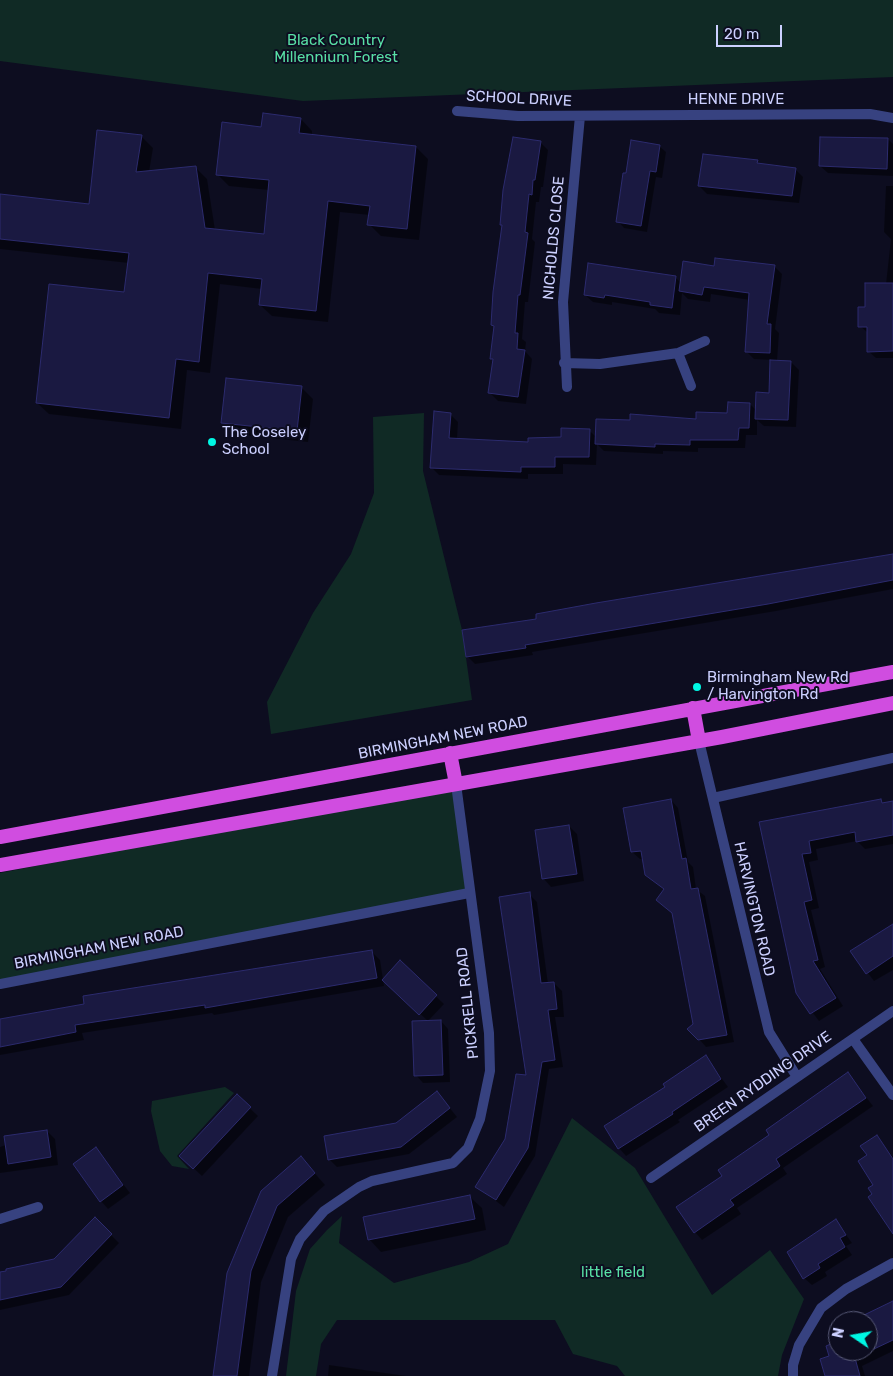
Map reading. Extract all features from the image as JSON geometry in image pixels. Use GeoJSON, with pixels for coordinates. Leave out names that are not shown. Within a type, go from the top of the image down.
{"type":"FeatureCollection","features":[{"type":"Feature","properties":{"kind":"highway","name":"BIRMINGHAM NEW ROAD"},"geometry":{"type":"LineString","coordinates":[[0,837],[893,672]]}},
{"type":"Feature","properties":{"kind":"highway"},"geometry":{"type":"LineString","coordinates":[[0,865],[700,741],[893,703]]}},
{"type":"Feature","properties":{"kind":"highway"},"geometry":{"type":"LineString","coordinates":[[693,708],[700,741]]}},
{"type":"Feature","properties":{"kind":"highway"},"geometry":{"type":"LineString","coordinates":[[450,753],[456,784]]}},
{"type":"Feature","properties":{"kind":"street","name":"SCHOOL DRIVE"},"geometry":{"type":"LineString","coordinates":[[457,111],[518,116],[580,116]]}},
{"type":"Feature","properties":{"kind":"street","name":"HENNE DRIVE"},"geometry":{"type":"LineString","coordinates":[[580,116],[870,114],[893,118]]}},
{"type":"Feature","properties":{"kind":"street","name":"NICHOLDS CLOSE"},"geometry":{"type":"LineString","coordinates":[[567,387],[564,363],[563,302],[580,116]]}},
{"type":"Feature","properties":{"kind":"street"},"geometry":{"type":"LineString","coordinates":[[564,363],[600,364],[678,353],[705,340]]}},
{"type":"Feature","properties":{"kind":"street"},"geometry":{"type":"LineString","coordinates":[[678,353],[691,386]]}},
{"type":"Feature","properties":{"kind":"street","name":"HARVINGTON ROAD"},"geometry":{"type":"LineString","coordinates":[[700,741],[769,1032],[797,1077]]}},
{"type":"Feature","properties":{"kind":"street"},"geometry":{"type":"LineString","coordinates":[[713,798],[893,758]]}},
{"type":"Feature","properties":{"kind":"street","name":"PICKRELL ROAD"},"geometry":{"type":"LineString","coordinates":[[272,1376],[291,1259],[300,1239],[324,1211],[358,1187],[372,1181],[453,1163],[468,1148],[484,1106],[490,1071],[489,1033],[456,784]]}},
{"type":"Feature","properties":{"kind":"street","name":"BIRMINGHAM NEW ROAD"},"geometry":{"type":"LineString","coordinates":[[0,984],[469,893]]}},
{"type":"Feature","properties":{"kind":"street","name":"BREEN RYDDING DRIVE"},"geometry":{"type":"LineString","coordinates":[[651,1178],[893,1011]]}},
{"type":"Feature","properties":{"kind":"street"},"geometry":{"type":"LineString","coordinates":[[853,1039],[893,1095]]}},
{"type":"Feature","properties":{"kind":"street"},"geometry":{"type":"LineString","coordinates":[[0,1219],[38,1207]]}},
{"type":"Feature","properties":{"kind":"street"},"geometry":{"type":"LineString","coordinates":[[793,1376],[793,1365],[799,1345],[821,1308],[846,1289],[893,1263]]}},
{"type":"Feature","properties":{"kind":"green space","name":"Black Country Millennium Forest"},"geometry":{"type":"Polygon","coordinates":[[[0,0],[893,0],[893,77],[303,101],[0,61],[0,0]]]}},
{"type":"Feature","properties":{"kind":"green space"},"geometry":{"type":"Polygon","coordinates":[[[424,413],[423,471],[462,630],[472,700],[271,734],[267,702],[313,613],[351,554],[374,493],[373,417],[424,413]]]}},
{"type":"Feature","properties":{"kind":"green space"},"geometry":{"type":"Polygon","coordinates":[[[456,784],[469,893],[0,984],[0,873],[456,784]]]}},
{"type":"Feature","properties":{"kind":"green space"},"geometry":{"type":"Polygon","coordinates":[[[225,1087],[234,1093],[177,1156],[189,1169],[172,1166],[160,1151],[151,1111],[152,1101],[225,1087]]]}},
{"type":"Feature","properties":{"kind":"green space","name":"little field"},"geometry":{"type":"Polygon","coordinates":[[[572,1118],[635,1168],[712,1295],[770,1250],[804,1299],[782,1355],[778,1376],[625,1376],[617,1366],[573,1354],[555,1320],[337,1320],[321,1344],[316,1376],[286,1376],[296,1291],[310,1249],[342,1216],[339,1243],[394,1283],[469,1262],[508,1244],[572,1118]]]}},
{"type":"Feature","properties":{"kind":"building"},"geometry":{"type":"Polygon","coordinates":[[[263,113],[301,118],[299,133],[416,146],[407,229],[367,225],[370,206],[328,201],[316,311],[259,305],[262,279],[208,273],[199,362],[176,359],[169,418],[36,403],[49,284],[124,292],[129,253],[0,239],[0,194],[89,204],[97,130],[142,135],[136,172],[196,166],[205,228],[264,234],[269,180],[216,175],[222,122],[261,127],[263,113]]]}},
{"type":"Feature","properties":{"kind":"building"},"geometry":{"type":"Polygon","coordinates":[[[513,137],[541,141],[532,195],[529,194],[525,232],[528,233],[520,295],[518,295],[515,333],[518,333],[517,349],[525,350],[518,397],[488,393],[493,359],[490,359],[494,326],[491,325],[493,292],[502,225],[500,225],[503,190],[513,137]]]}},
{"type":"Feature","properties":{"kind":"building"},"geometry":{"type":"Polygon","coordinates":[[[820,137],[888,138],[887,169],[819,166],[820,137]]]}},
{"type":"Feature","properties":{"kind":"building"},"geometry":{"type":"Polygon","coordinates":[[[631,140],[660,145],[656,172],[650,171],[641,226],[616,222],[623,173],[626,173],[631,140]]]}},
{"type":"Feature","properties":{"kind":"building"},"geometry":{"type":"Polygon","coordinates":[[[703,154],[758,160],[757,163],[796,168],[792,196],[698,186],[703,154]]]}},
{"type":"Feature","properties":{"kind":"building"},"geometry":{"type":"Polygon","coordinates":[[[715,258],[775,265],[767,324],[771,324],[770,353],[745,352],[749,293],[704,287],[702,295],[679,291],[683,261],[714,266],[715,258]]]}},
{"type":"Feature","properties":{"kind":"building"},"geometry":{"type":"Polygon","coordinates":[[[588,263],[676,276],[672,308],[650,305],[650,302],[605,295],[604,298],[584,295],[588,263]]]}},
{"type":"Feature","properties":{"kind":"building"},"geometry":{"type":"Polygon","coordinates":[[[865,283],[893,283],[893,351],[867,352],[867,327],[858,327],[858,307],[865,307],[865,283]]]}},
{"type":"Feature","properties":{"kind":"building"},"geometry":{"type":"Polygon","coordinates":[[[770,360],[791,361],[788,420],[755,419],[756,392],[769,393],[770,360]]]}},
{"type":"Feature","properties":{"kind":"building"},"geometry":{"type":"Polygon","coordinates":[[[226,378],[302,386],[297,431],[221,423],[226,378]]]}},
{"type":"Feature","properties":{"kind":"building"},"geometry":{"type":"Polygon","coordinates":[[[728,402],[750,403],[749,428],[739,428],[738,440],[690,440],[690,445],[655,444],[655,447],[595,444],[596,419],[630,420],[630,414],[696,419],[696,412],[727,413],[728,402]]]}},
{"type":"Feature","properties":{"kind":"building"},"geometry":{"type":"Polygon","coordinates":[[[434,411],[451,413],[449,438],[528,442],[528,438],[561,437],[561,428],[590,429],[589,457],[555,457],[555,467],[521,467],[521,472],[430,468],[434,411]]]}},
{"type":"Feature","properties":{"kind":"building"},"geometry":{"type":"Polygon","coordinates":[[[893,554],[893,580],[768,604],[525,645],[526,648],[466,657],[462,630],[536,619],[536,614],[596,603],[893,554]]]}},
{"type":"Feature","properties":{"kind":"building"},"geometry":{"type":"Polygon","coordinates":[[[671,799],[682,859],[686,858],[691,889],[698,888],[727,1035],[698,1040],[687,1029],[693,1024],[672,913],[656,900],[664,889],[645,875],[641,851],[631,852],[623,808],[671,799]]]}},
{"type":"Feature","properties":{"kind":"building"},"geometry":{"type":"Polygon","coordinates":[[[881,799],[882,803],[893,801],[893,835],[856,842],[855,832],[809,841],[811,853],[802,854],[812,900],[804,902],[818,960],[813,961],[836,998],[810,1014],[796,993],[759,822],[881,799]]]}},
{"type":"Feature","properties":{"kind":"building"},"geometry":{"type":"Polygon","coordinates":[[[569,825],[577,874],[542,879],[535,830],[569,825]]]}},
{"type":"Feature","properties":{"kind":"building"},"geometry":{"type":"Polygon","coordinates":[[[530,892],[541,983],[554,982],[557,1009],[548,1010],[555,1060],[542,1062],[528,1148],[496,1200],[475,1187],[505,1139],[516,1074],[526,1075],[499,897],[530,892]]]}},
{"type":"Feature","properties":{"kind":"building"},"geometry":{"type":"Polygon","coordinates":[[[893,924],[893,956],[866,974],[850,951],[893,924]]]}},
{"type":"Feature","properties":{"kind":"building"},"geometry":{"type":"Polygon","coordinates":[[[372,950],[377,978],[205,1008],[205,1005],[75,1025],[76,1032],[0,1047],[0,1019],[84,1004],[83,996],[372,950]]]}},
{"type":"Feature","properties":{"kind":"building"},"geometry":{"type":"Polygon","coordinates":[[[400,960],[437,995],[419,1015],[382,980],[400,960]]]}},
{"type":"Feature","properties":{"kind":"building"},"geometry":{"type":"Polygon","coordinates":[[[441,1020],[443,1075],[414,1076],[412,1021],[441,1020]]]}},
{"type":"Feature","properties":{"kind":"building"},"geometry":{"type":"Polygon","coordinates":[[[706,1055],[721,1079],[672,1112],[673,1114],[618,1149],[604,1126],[665,1087],[663,1084],[706,1055]]]}},
{"type":"Feature","properties":{"kind":"building"},"geometry":{"type":"Polygon","coordinates":[[[848,1072],[866,1098],[776,1159],[780,1166],[730,1200],[734,1205],[694,1233],[676,1207],[722,1176],[718,1170],[769,1135],[766,1130],[848,1072]]]}},
{"type":"Feature","properties":{"kind":"building"},"geometry":{"type":"Polygon","coordinates":[[[437,1091],[450,1108],[401,1147],[328,1160],[324,1136],[396,1123],[437,1091]]]}},
{"type":"Feature","properties":{"kind":"building"},"geometry":{"type":"Polygon","coordinates":[[[237,1094],[251,1107],[193,1169],[179,1156],[237,1094]]]}},
{"type":"Feature","properties":{"kind":"building"},"geometry":{"type":"Polygon","coordinates":[[[47,1130],[51,1157],[8,1164],[4,1136],[47,1130]]]}},
{"type":"Feature","properties":{"kind":"building"},"geometry":{"type":"Polygon","coordinates":[[[877,1135],[893,1159],[893,1234],[868,1197],[872,1194],[868,1188],[873,1185],[858,1161],[867,1155],[860,1146],[877,1135]]]}},
{"type":"Feature","properties":{"kind":"building"},"geometry":{"type":"Polygon","coordinates":[[[96,1147],[123,1185],[100,1202],[73,1164],[96,1147]]]}},
{"type":"Feature","properties":{"kind":"building"},"geometry":{"type":"Polygon","coordinates":[[[301,1156],[315,1173],[277,1206],[251,1271],[237,1376],[213,1376],[227,1273],[261,1191],[301,1156]]]}},
{"type":"Feature","properties":{"kind":"building"},"geometry":{"type":"Polygon","coordinates":[[[470,1195],[475,1219],[368,1240],[363,1217],[470,1195]]]}},
{"type":"Feature","properties":{"kind":"building"},"geometry":{"type":"Polygon","coordinates":[[[95,1217],[112,1234],[61,1287],[0,1300],[0,1272],[6,1271],[6,1269],[54,1259],[95,1217]]]}},
{"type":"Feature","properties":{"kind":"building"},"geometry":{"type":"Polygon","coordinates":[[[836,1219],[846,1235],[840,1238],[845,1247],[818,1264],[820,1268],[803,1279],[787,1252],[836,1219]]]}},
{"type":"Feature","properties":{"kind":"building"},"geometry":{"type":"Polygon","coordinates":[[[893,1301],[893,1340],[878,1347],[878,1311],[872,1311],[893,1301]]]}},
{"type":"Feature","properties":{"kind":"building"},"geometry":{"type":"Polygon","coordinates":[[[828,1356],[828,1361],[856,1361],[860,1376],[825,1376],[820,1359],[828,1356]]]}},
{"type":"Feature","properties":{"kind":"place","name":"The Coseley School"},"geometry":{"type":"Point","coordinates":[212,442]}},
{"type":"Feature","properties":{"kind":"place","name":"Birmingham New Rd / Harvington Rd"},"geometry":{"type":"Point","coordinates":[697,687]}}]}
